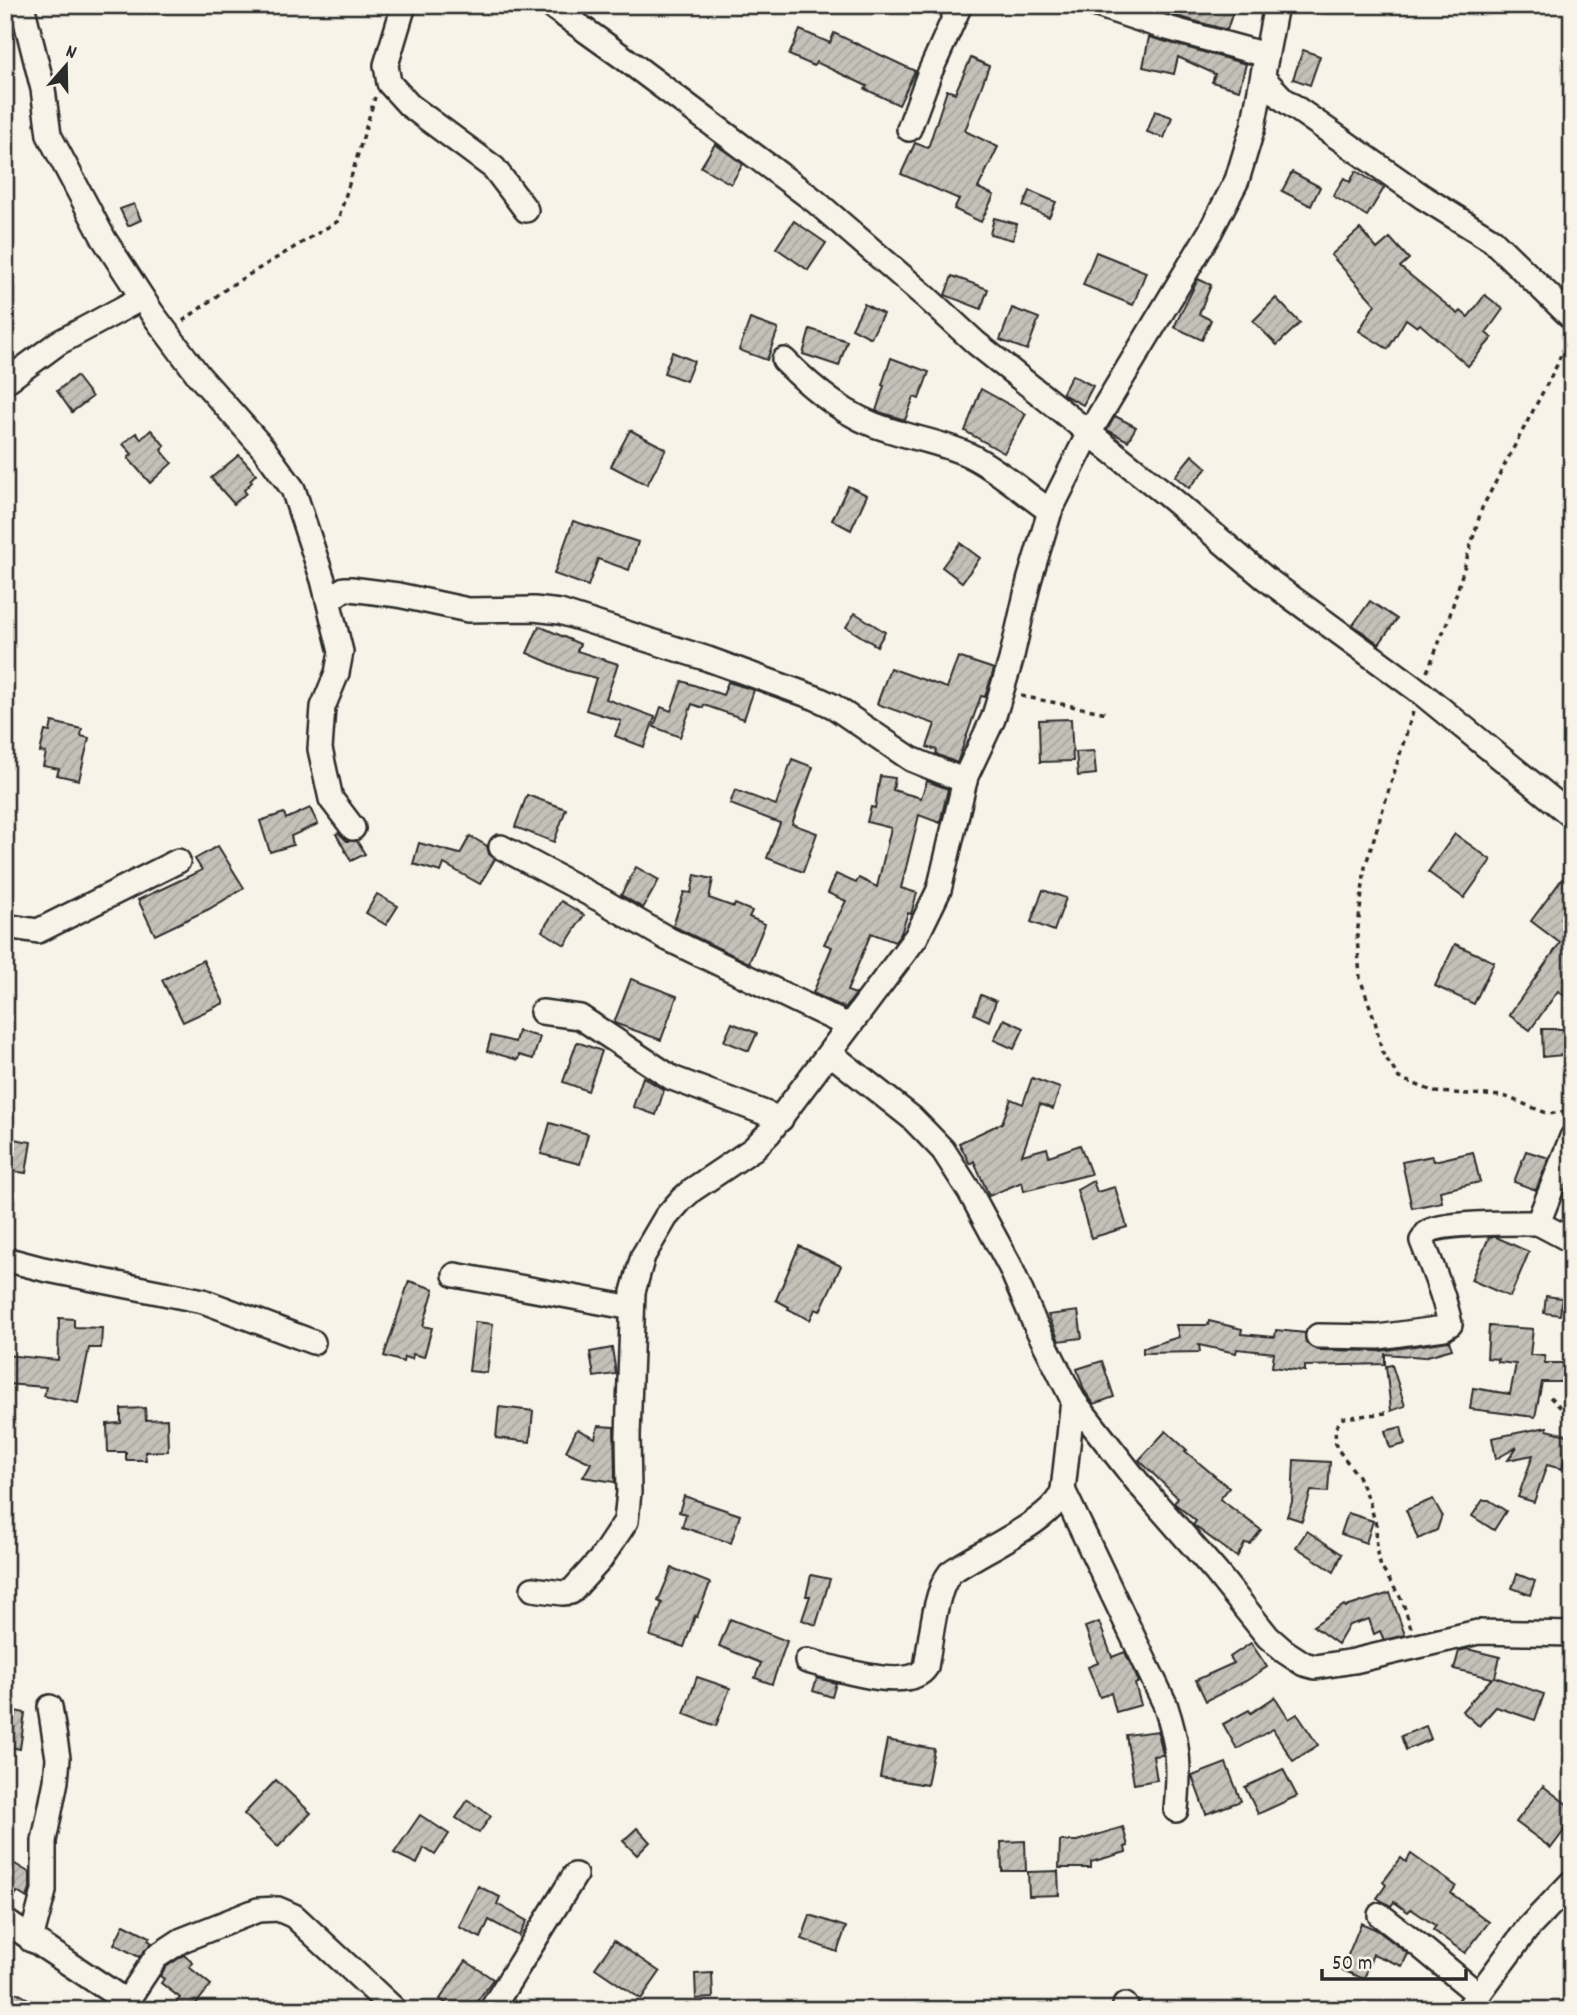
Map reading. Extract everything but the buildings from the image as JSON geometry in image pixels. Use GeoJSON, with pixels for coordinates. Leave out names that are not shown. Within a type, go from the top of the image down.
{"type":"FeatureCollection","features":[{"type":"Feature","properties":{"kind":"street"},"geometry":{"type":"LineString","coordinates":[[22,5],[43,89],[49,135],[104,239],[142,298],[199,376],[263,448],[293,489],[328,600],[341,656],[323,706],[320,749],[331,799],[353,828]]}},
{"type":"Feature","properties":{"kind":"street"},"geometry":{"type":"LineString","coordinates":[[550,5],[816,201],[975,343],[1167,495],[1265,578],[1419,691],[1572,816]]}},
{"type":"Feature","properties":{"kind":"street"},"geometry":{"type":"LineString","coordinates":[[909,129],[930,72],[960,5]]}},
{"type":"Feature","properties":{"kind":"street"},"geometry":{"type":"LineString","coordinates":[[533,1589],[570,1592],[600,1560],[626,1521],[629,1492],[632,1308],[635,1281],[643,1256],[666,1217],[692,1190],[753,1149],[781,1119],[916,937],[930,911],[939,890],[965,781],[1002,692],[1029,580],[1050,511],[1089,433],[1225,204],[1246,155],[1276,5]]}},
{"type":"Feature","properties":{"kind":"street"},"geometry":{"type":"LineString","coordinates":[[1105,7],[1266,55]]}},
{"type":"Feature","properties":{"kind":"street"},"geometry":{"type":"LineString","coordinates":[[397,12],[386,65],[389,83],[409,105],[480,155],[494,168],[526,210]]}},
{"type":"Feature","properties":{"kind":"street"},"geometry":{"type":"LineString","coordinates":[[1263,78],[1283,99],[1423,197],[1492,240],[1570,327]]}},
{"type":"Feature","properties":{"kind":"street"},"geometry":{"type":"LineString","coordinates":[[5,382],[58,343],[142,298]]}},
{"type":"Feature","properties":{"kind":"street"},"geometry":{"type":"LineString","coordinates":[[783,360],[824,397],[860,418],[887,430],[928,440],[971,456],[1050,511]]}},
{"type":"Feature","properties":{"kind":"street"},"geometry":{"type":"LineString","coordinates":[[328,600],[345,589],[398,595],[468,610],[534,609],[560,612],[708,659],[816,698],[833,706],[911,759],[965,781]]}},
{"type":"Feature","properties":{"kind":"street"},"geometry":{"type":"LineString","coordinates":[[501,847],[668,939],[849,1026]]}},
{"type":"Feature","properties":{"kind":"street"},"geometry":{"type":"LineString","coordinates":[[5,926],[38,931],[178,861]]}},
{"type":"Feature","properties":{"kind":"street"},"geometry":{"type":"LineString","coordinates":[[542,1012],[580,1017],[672,1078],[781,1119]]}},
{"type":"Feature","properties":{"kind":"street"},"geometry":{"type":"LineString","coordinates":[[830,1053],[912,1118],[951,1160],[1010,1266],[1034,1322],[1073,1400],[1139,1485],[1216,1572],[1268,1637],[1296,1660],[1309,1666],[1322,1667],[1478,1632],[1572,1634]]}},
{"type":"Feature","properties":{"kind":"street"},"geometry":{"type":"LineString","coordinates":[[1538,1223],[1572,1138]]}},
{"type":"Feature","properties":{"kind":"street"},"geometry":{"type":"LineString","coordinates":[[1318,1336],[1378,1336],[1444,1328],[1450,1324],[1439,1282],[1422,1241],[1427,1233],[1435,1229],[1479,1224],[1538,1223],[1572,1241]]}},
{"type":"Feature","properties":{"kind":"street"},"geometry":{"type":"LineString","coordinates":[[5,1259],[203,1301],[313,1342]]}},
{"type":"Feature","properties":{"kind":"street"},"geometry":{"type":"LineString","coordinates":[[455,1275],[632,1308]]}},
{"type":"Feature","properties":{"kind":"street"},"geometry":{"type":"LineString","coordinates":[[807,1661],[900,1680],[923,1672],[945,1579],[958,1567],[998,1545],[1059,1500],[1063,1490],[1073,1400]]}},
{"type":"Feature","properties":{"kind":"street"},"geometry":{"type":"LineString","coordinates":[[1063,1490],[1165,1704],[1180,1763],[1177,1810]]}},
{"type":"Feature","properties":{"kind":"street"},"geometry":{"type":"LineString","coordinates":[[31,1940],[44,1891],[44,1841],[58,1758],[50,1707]]}},
{"type":"Feature","properties":{"kind":"street"},"geometry":{"type":"LineString","coordinates":[[491,2010],[575,1875]]}},
{"type":"Feature","properties":{"kind":"street"},"geometry":{"type":"LineString","coordinates":[[1380,1915],[1420,1945],[1473,2003],[1527,1929],[1572,1882]]}},
{"type":"Feature","properties":{"kind":"street"},"geometry":{"type":"LineString","coordinates":[[5,1921],[124,2006],[163,1950],[207,1929],[258,1910],[278,1909],[294,1916],[395,2010]]}},
{"type":"Feature","properties":{"kind":"path"},"geometry":{"type":"LineString","coordinates":[[166,332],[230,286],[338,221],[386,65]]}},
{"type":"Feature","properties":{"kind":"path"},"geometry":{"type":"LineString","coordinates":[[1570,327],[1557,365],[1482,508],[1449,618],[1419,691],[1366,867],[1357,936],[1360,978],[1375,1021],[1382,1052],[1399,1078],[1435,1092],[1504,1096],[1549,1114],[1572,1110]]}},
{"type":"Feature","properties":{"kind":"path"},"geometry":{"type":"LineString","coordinates":[[1002,692],[1107,713]]}},
{"type":"Feature","properties":{"kind":"path"},"geometry":{"type":"LineString","coordinates":[[1550,1397],[1572,1419]]}},
{"type":"Feature","properties":{"kind":"path"},"geometry":{"type":"LineString","coordinates":[[1386,1413],[1343,1418],[1335,1428],[1335,1443],[1358,1476],[1370,1504],[1376,1525],[1377,1553],[1381,1567],[1402,1600],[1417,1646]]}}]}
